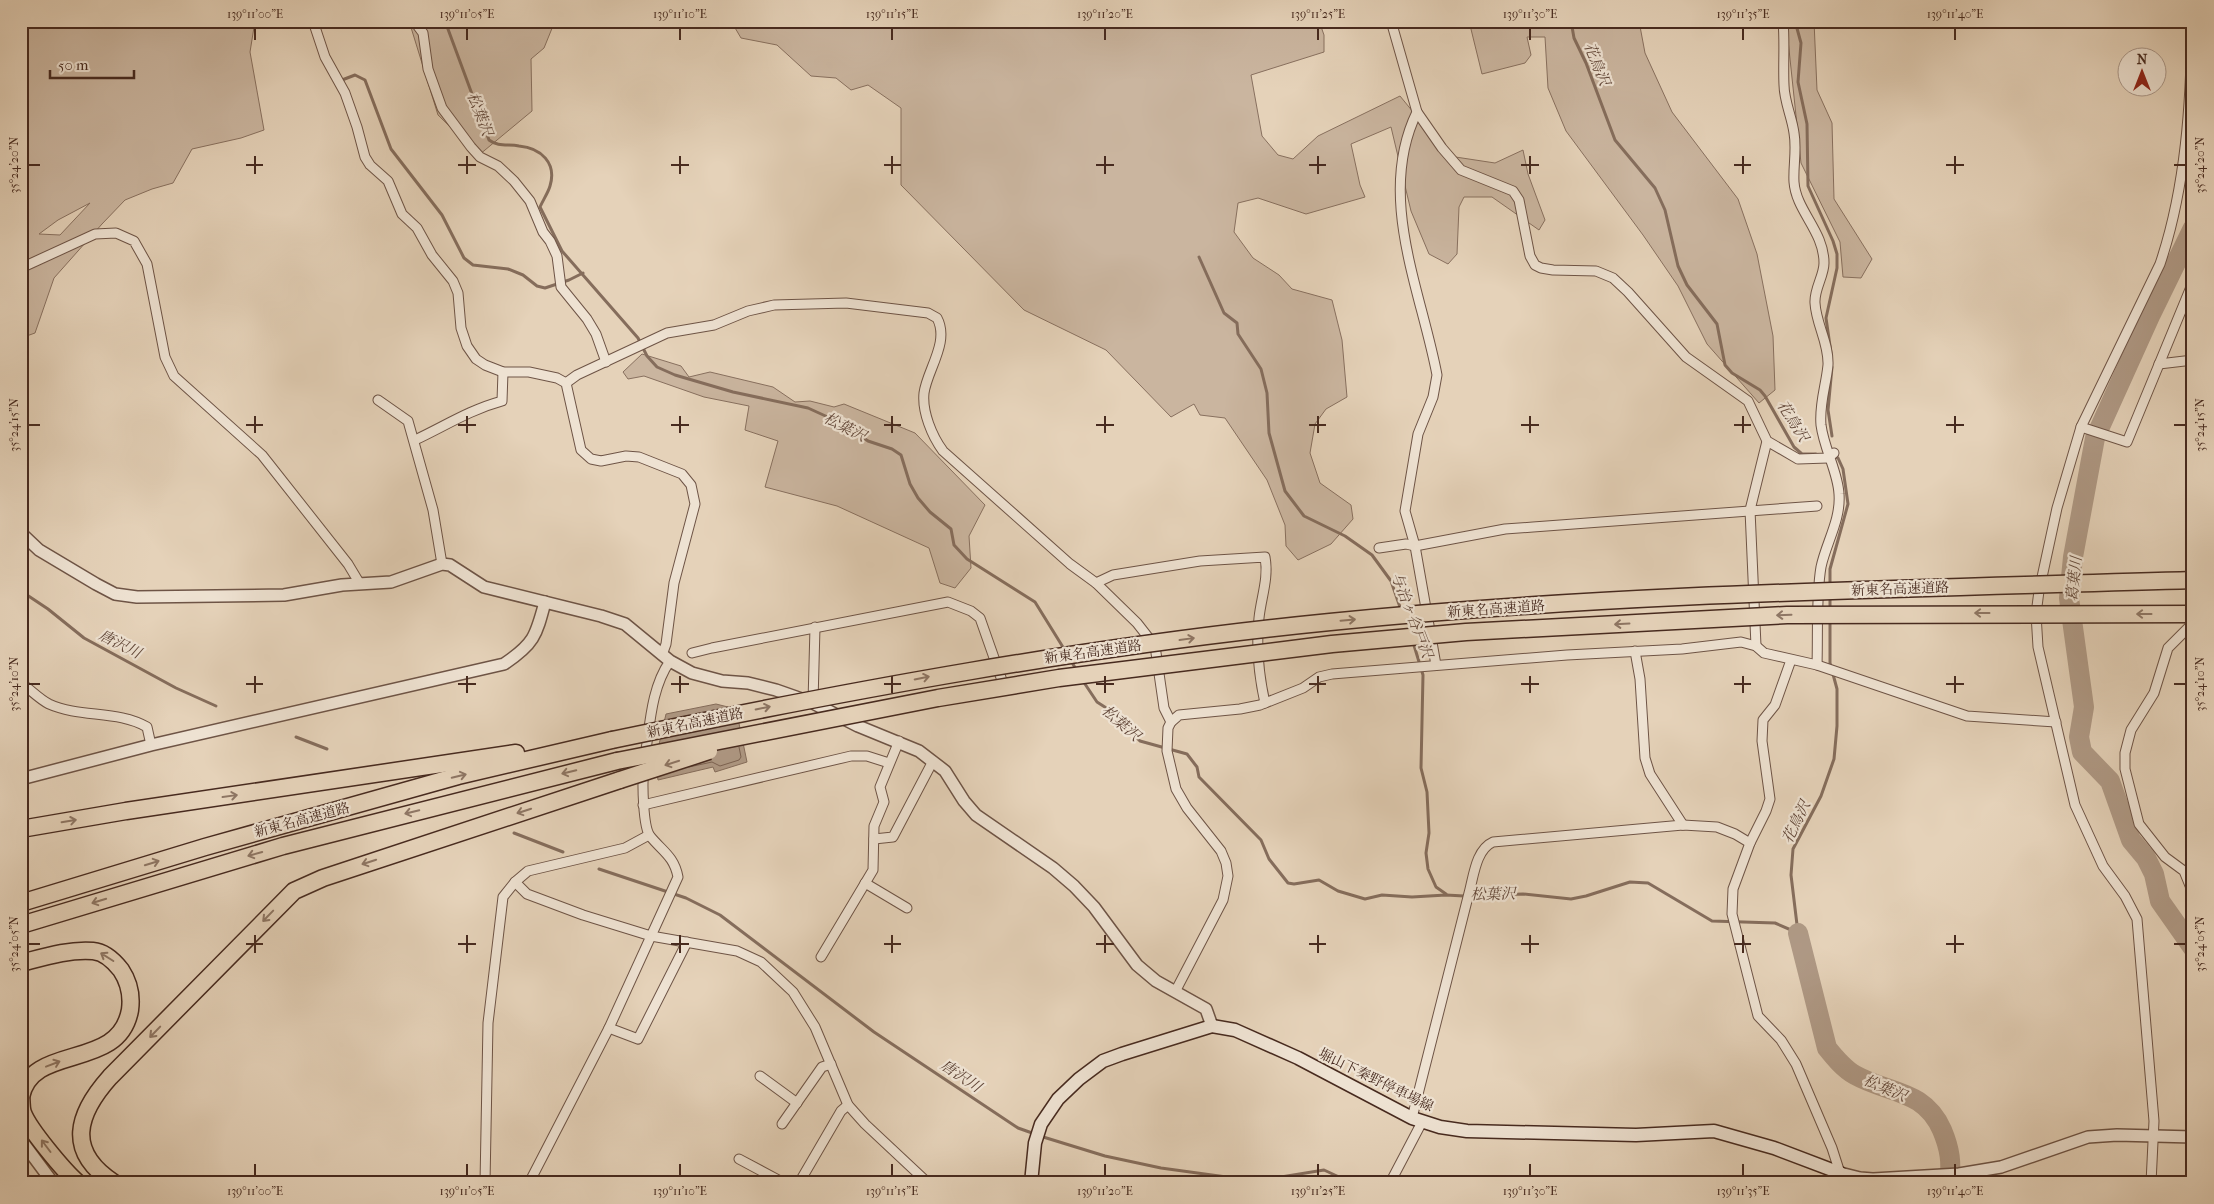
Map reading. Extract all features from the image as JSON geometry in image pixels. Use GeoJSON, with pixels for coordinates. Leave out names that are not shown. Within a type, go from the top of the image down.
{"type":"FeatureCollection","features":[{"type":"Feature","properties":{"kind":"highway","name":"新東名高速道路"},"geometry":{"type":"LineString","coordinates":[[21,903],[205,847],[458,776],[612,740],[773,706],[935,676],[1196,638],[1328,622],[1466,610],[1776,592],[2193,580]]}},
{"type":"Feature","properties":{"kind":"highway","name":"新東名高速道路"},"geometry":{"type":"LineString","coordinates":[[21,925],[283,846],[617,761],[938,698],[1069,677],[1332,644],[1466,632],[1787,615],[2192,624]]}},
{"type":"Feature","properties":{"kind":"highway"},"geometry":{"type":"LineString","coordinates":[[114,1183],[98,1170],[83,1147],[82,1124],[90,1102],[110,1077],[294,891],[323,878],[785,727]]}},
{"type":"Feature","properties":{"kind":"highway"},"geometry":{"type":"LineString","coordinates":[[21,829],[126,811],[456,761],[612,740]]}},
{"type":"Feature","properties":{"kind":"highway"},"geometry":{"type":"LineString","coordinates":[[21,963],[50,955],[96,951],[111,958],[121,970],[128,984],[131,996],[127,1022],[120,1034],[108,1044],[46,1067],[34,1074],[24,1085],[21,1097],[22,1112],[66,1173],[78,1183]]}},
{"type":"Feature","properties":{"kind":"main road","name":"堀山下秦野停車場線"},"geometry":{"type":"LineString","coordinates":[[1030,1183],[1035,1143],[1041,1124],[1058,1100],[1079,1079],[1103,1061],[1212,1026],[1235,1030],[1298,1058],[1417,1120],[1467,1132],[1636,1135],[1714,1131],[1774,1148],[1841,1178]]}},
{"type":"Feature","properties":{"kind":"street"},"geometry":{"type":"LineString","coordinates":[[313,21],[325,57],[345,93],[358,127],[365,157],[370,165],[388,181],[402,214],[417,228],[441,267],[454,281],[458,293],[461,328],[467,346],[476,359],[484,365],[503,372],[529,372],[557,378],[566,383],[581,450],[592,459],[601,461],[626,456],[639,457],[682,474],[690,485],[695,504],[674,583],[666,658],[651,715],[643,777],[643,804],[649,835],[676,864],[678,877],[609,1028],[529,1183]]}},
{"type":"Feature","properties":{"kind":"street"},"geometry":{"type":"LineString","coordinates":[[414,21],[422,33],[428,69],[442,108],[471,148],[480,157],[498,166],[514,181],[530,201],[543,232],[550,241],[557,256],[560,284],[591,326],[606,362]]}},
{"type":"Feature","properties":{"kind":"street"},"geometry":{"type":"LineString","coordinates":[[1391,21],[1417,112],[1442,148],[1461,170],[1513,191],[1519,200],[1530,256],[1535,265],[1553,270],[1596,271],[1613,278],[1628,292],[1686,357],[1748,402],[1767,440],[1798,458],[1831,455]]}},
{"type":"Feature","properties":{"kind":"street"},"geometry":{"type":"LineString","coordinates":[[1783,21],[1785,40],[1784,88],[1794,132],[1796,153],[1794,182],[1797,195],[1821,241],[1824,264],[1815,301],[1828,364],[1820,408],[1821,425],[1831,455],[1840,495],[1837,517],[1821,568],[1821,667]]}},
{"type":"Feature","properties":{"kind":"street"},"geometry":{"type":"LineString","coordinates":[[2151,1183],[2154,1136],[2137,919],[2125,896],[2103,866],[2075,804],[2038,647],[2036,614],[2039,591],[2057,508],[2083,427],[2160,264],[2169,236],[2180,192],[2188,116],[2192,21]]}},
{"type":"Feature","properties":{"kind":"street"},"geometry":{"type":"LineString","coordinates":[[1417,112],[1410,126],[1401,171],[1399,196],[1404,234],[1437,375],[1433,397],[1418,434],[1405,511],[1415,546],[1433,666]]}},
{"type":"Feature","properties":{"kind":"street"},"geometry":{"type":"LineString","coordinates":[[21,268],[95,234],[116,233],[134,241],[147,264],[165,357],[174,376],[262,455],[348,564],[360,584]]}},
{"type":"Feature","properties":{"kind":"street"},"geometry":{"type":"LineString","coordinates":[[2083,427],[2127,442],[2193,282]]}},
{"type":"Feature","properties":{"kind":"street"},"geometry":{"type":"LineString","coordinates":[[566,383],[667,333],[714,325],[748,311],[774,305],[846,303],[928,313],[937,318],[940,324],[940,343],[924,392],[926,410],[936,442],[943,451],[1070,564],[1096,583],[1137,623],[1155,646],[1164,708],[1171,722]]}},
{"type":"Feature","properties":{"kind":"street"},"geometry":{"type":"LineString","coordinates":[[2159,364],[2193,360]]}},
{"type":"Feature","properties":{"kind":"street"},"geometry":{"type":"LineString","coordinates":[[415,440],[458,417],[479,408],[502,402],[503,372]]}},
{"type":"Feature","properties":{"kind":"street"},"geometry":{"type":"LineString","coordinates":[[378,400],[408,421],[415,440],[433,510],[442,564]]}},
{"type":"Feature","properties":{"kind":"street"},"geometry":{"type":"LineString","coordinates":[[1756,646],[1750,510],[1767,440]]}},
{"type":"Feature","properties":{"kind":"street"},"geometry":{"type":"LineString","coordinates":[[1379,548],[1406,544],[1415,546],[1514,528],[1817,506]]}},
{"type":"Feature","properties":{"kind":"street"},"geometry":{"type":"LineString","coordinates":[[21,533],[38,550],[115,594],[137,597],[284,595],[342,585],[390,582],[442,564],[450,565],[484,588],[601,616],[624,624],[666,658],[692,673],[722,681],[748,683],[776,690],[813,703],[858,726],[919,751],[945,771],[964,801],[976,815],[1060,874],[1094,907],[1137,965],[1156,981],[1206,1009],[1212,1026]]}},
{"type":"Feature","properties":{"kind":"street"},"geometry":{"type":"LineString","coordinates":[[1096,583],[1113,575],[1193,562],[1265,557],[1266,579],[1259,616],[1258,645],[1265,703]]}},
{"type":"Feature","properties":{"kind":"street"},"geometry":{"type":"LineString","coordinates":[[21,779],[151,745],[504,664],[521,653],[536,634],[545,602]]}},
{"type":"Feature","properties":{"kind":"street"},"geometry":{"type":"LineString","coordinates":[[692,654],[712,648],[815,627],[948,602],[971,611],[980,618],[1007,693]]}},
{"type":"Feature","properties":{"kind":"street"},"geometry":{"type":"LineString","coordinates":[[2192,624],[2168,648],[2154,693],[2131,730],[2125,754],[2125,769],[2139,824],[2165,857],[2184,871],[2193,893]]}},
{"type":"Feature","properties":{"kind":"street"},"geometry":{"type":"LineString","coordinates":[[813,703],[815,627]]}},
{"type":"Feature","properties":{"kind":"street"},"geometry":{"type":"LineString","coordinates":[[1175,992],[1223,900],[1228,876],[1226,863],[1221,851],[1176,789],[1167,751],[1167,739],[1168,728],[1171,722],[1179,715],[1240,709],[1265,703],[1303,688],[1319,677],[1332,674],[1682,649],[1741,642],[1756,646],[1764,652],[1821,667],[1967,716],[2056,722]]}},
{"type":"Feature","properties":{"kind":"street"},"geometry":{"type":"LineString","coordinates":[[1635,651],[1640,678],[1645,758],[1650,774],[1683,825]]}},
{"type":"Feature","properties":{"kind":"street"},"geometry":{"type":"LineString","coordinates":[[1791,660],[1775,704],[1763,720],[1762,741],[1770,800],[1750,843],[1733,889],[1732,914],[1758,1016],[1782,1040],[1796,1064],[1832,1148],[1841,1178],[1873,1179],[1958,1174],[2001,1167],[2088,1137],[2117,1135],[2193,1137]]}},
{"type":"Feature","properties":{"kind":"street"},"geometry":{"type":"LineString","coordinates":[[21,683],[49,703],[70,710],[136,721],[147,726],[151,745]]}},
{"type":"Feature","properties":{"kind":"street"},"geometry":{"type":"LineString","coordinates":[[821,957],[873,870],[874,826],[884,802],[880,787],[898,741]]}},
{"type":"Feature","properties":{"kind":"street"},"geometry":{"type":"LineString","coordinates":[[643,804],[851,756],[867,756],[889,763]]}},
{"type":"Feature","properties":{"kind":"street"},"geometry":{"type":"LineString","coordinates":[[874,838],[894,837],[933,761]]}},
{"type":"Feature","properties":{"kind":"street"},"geometry":{"type":"LineString","coordinates":[[1390,1183],[1417,1120],[1470,889],[1483,849],[1493,842],[1683,825],[1717,827],[1735,834],[1750,843]]}},
{"type":"Feature","properties":{"kind":"street"},"geometry":{"type":"LineString","coordinates":[[486,1183],[488,1023],[503,897],[515,882],[528,871],[624,848],[649,835]]}},
{"type":"Feature","properties":{"kind":"street"},"geometry":{"type":"LineString","coordinates":[[515,882],[527,894],[583,915],[651,936],[737,951],[761,962],[793,992],[815,1027],[848,1104],[865,1124],[928,1183]]}},
{"type":"Feature","properties":{"kind":"street"},"geometry":{"type":"LineString","coordinates":[[865,883],[907,908]]}},
{"type":"Feature","properties":{"kind":"street"},"geometry":{"type":"LineString","coordinates":[[609,1028],[638,1039],[687,942]]}},
{"type":"Feature","properties":{"kind":"street"},"geometry":{"type":"LineString","coordinates":[[782,1124],[822,1067],[830,1064]]}},
{"type":"Feature","properties":{"kind":"street"},"geometry":{"type":"LineString","coordinates":[[760,1076],[798,1103]]}},
{"type":"Feature","properties":{"kind":"street"},"geometry":{"type":"LineString","coordinates":[[798,1183],[841,1110],[848,1104]]}},
{"type":"Feature","properties":{"kind":"street"},"geometry":{"type":"LineString","coordinates":[[21,1140],[53,1183]]}},
{"type":"Feature","properties":{"kind":"street"},"geometry":{"type":"LineString","coordinates":[[739,1159],[784,1183]]}},
{"type":"Feature","properties":{"kind":"shaded area"},"geometry":{"type":"Polygon","coordinates":[[[21,21],[255,21],[250,52],[264,130],[241,138],[192,149],[173,183],[125,200],[54,278],[35,333],[21,338],[21,21]],[[90,203],[58,220],[39,234],[60,235],[90,203]]]}},
{"type":"Feature","properties":{"kind":"shaded area"},"geometry":{"type":"Polygon","coordinates":[[[409,21],[555,21],[544,48],[531,59],[532,111],[479,155],[438,115],[409,21]]]}},
{"type":"Feature","properties":{"kind":"shaded area"},"geometry":{"type":"Polygon","coordinates":[[[731,21],[1319,21],[1324,35],[1324,52],[1251,75],[1262,136],[1278,155],[1293,159],[1318,136],[1400,96],[1449,156],[1495,163],[1523,150],[1528,174],[1545,220],[1539,230],[1492,197],[1464,197],[1459,207],[1457,254],[1448,264],[1429,254],[1411,211],[1391,127],[1351,144],[1360,185],[1365,197],[1306,214],[1258,198],[1238,203],[1234,232],[1253,258],[1279,275],[1292,289],[1332,300],[1342,340],[1347,397],[1326,409],[1315,424],[1310,453],[1320,483],[1351,505],[1353,519],[1331,544],[1298,560],[1286,546],[1285,525],[1267,480],[1225,418],[1200,415],[1194,404],[1171,417],[1106,350],[1024,310],[901,185],[901,108],[868,85],[851,90],[836,78],[811,76],[777,45],[741,38],[731,21]]]}},
{"type":"Feature","properties":{"kind":"shaded area"},"geometry":{"type":"Polygon","coordinates":[[[1469,21],[1639,21],[1645,53],[1672,112],[1738,199],[1757,254],[1773,336],[1775,390],[1759,403],[1707,344],[1678,286],[1643,235],[1566,131],[1548,88],[1545,37],[1527,37],[1531,55],[1525,63],[1482,74],[1469,21]]]}},
{"type":"Feature","properties":{"kind":"shaded area"},"geometry":{"type":"Polygon","coordinates":[[[1786,21],[1814,21],[1817,90],[1832,123],[1834,199],[1872,259],[1861,278],[1843,277],[1840,242],[1801,163],[1786,21]]]}},
{"type":"Feature","properties":{"kind":"shaded area"},"geometry":{"type":"Polygon","coordinates":[[[642,354],[681,366],[689,377],[710,372],[773,387],[795,402],[810,401],[834,407],[844,404],[915,433],[985,505],[969,536],[971,568],[955,588],[940,583],[929,548],[837,506],[765,487],[778,441],[745,430],[749,406],[704,397],[644,376],[628,379],[623,372],[642,354]]]}},
{"type":"Feature","properties":{"kind":"water"},"geometry":{"type":"Polygon","coordinates":[[[716,704],[736,709],[747,762],[715,772],[713,767],[658,780],[655,762],[666,714],[716,704]]]}},
{"type":"Feature","properties":{"kind":"waterway","name":"松葉沢"},"geometry":{"type":"LineString","coordinates":[[445,21],[489,140],[500,144],[527,147],[540,153],[545,158],[549,164],[552,178],[540,207],[562,251],[638,338],[647,356],[657,367],[675,375],[733,392],[808,408],[843,424],[868,441],[892,449],[901,455],[910,484],[918,498],[930,512],[951,529],[954,545],[967,559],[1035,602],[1066,652]]}},
{"type":"Feature","properties":{"kind":"waterway","name":"花鳥沢"},"geometry":{"type":"LineString","coordinates":[[1571,21],[1574,38],[1586,63],[1615,140],[1655,188],[1665,210],[1678,266],[1687,285],[1717,324],[1725,365],[1732,373],[1760,390],[1794,447],[1802,454],[1816,454]]}},
{"type":"Feature","properties":{"kind":"waterway"},"geometry":{"type":"LineString","coordinates":[[1795,21],[1801,43],[1798,82],[1807,124],[1808,186],[1837,254],[1837,268],[1826,318],[1831,353]]}},
{"type":"Feature","properties":{"kind":"waterway"},"geometry":{"type":"LineString","coordinates":[[342,80],[355,75],[365,80],[391,149],[442,215],[464,258],[473,265],[508,269],[523,275],[537,286],[545,288],[583,273]]}},
{"type":"Feature","properties":{"kind":"waterway","name":"葛葉川"},"geometry":{"type":"LineString","coordinates":[[2193,228],[2151,314],[2095,438],[2073,557],[2069,598],[2084,707],[2079,737],[2082,752],[2110,781],[2131,840],[2146,858],[2154,874],[2160,901],[2193,948]]}},
{"type":"Feature","properties":{"kind":"waterway","name":"与治ヶ谷戸沢"},"geometry":{"type":"LineString","coordinates":[[1199,257],[1224,313],[1237,323],[1238,334],[1261,369],[1267,393],[1269,433],[1285,491],[1304,516],[1345,536],[1372,555],[1391,581],[1401,610]]}},
{"type":"Feature","properties":{"kind":"waterway"},"geometry":{"type":"LineString","coordinates":[[1832,367],[1828,410],[1832,436]]}},
{"type":"Feature","properties":{"kind":"waterway","name":"花鳥沢"},"geometry":{"type":"LineString","coordinates":[[1830,586],[1830,569],[1848,504],[1843,469],[1838,458],[1832,456]]}},
{"type":"Feature","properties":{"kind":"waterway","name":"唐沢川"},"geometry":{"type":"LineString","coordinates":[[21,591],[48,609],[84,638],[176,688],[216,706]]}},
{"type":"Feature","properties":{"kind":"waterway","name":"花鳥沢"},"geometry":{"type":"LineString","coordinates":[[1830,595],[1830,609]]}},
{"type":"Feature","properties":{"kind":"waterway","name":"花鳥沢"},"geometry":{"type":"LineString","coordinates":[[1798,933],[1791,875],[1793,849],[1821,796],[1834,759],[1837,726],[1837,689],[1830,663],[1830,620]]}},
{"type":"Feature","properties":{"kind":"waterway","name":"与治ヶ谷戸沢"},"geometry":{"type":"LineString","coordinates":[[1413,642],[1423,675],[1421,768],[1427,792],[1429,833],[1426,853],[1428,869],[1436,887],[1446,894]]}},
{"type":"Feature","properties":{"kind":"waterway","name":"松葉沢"},"geometry":{"type":"LineString","coordinates":[[1070,659],[1077,671]]}},
{"type":"Feature","properties":{"kind":"waterway","name":"松葉沢"},"geometry":{"type":"LineString","coordinates":[[1083,681],[1097,702],[1111,711],[1140,741],[1187,754],[1197,767],[1199,777],[1261,840],[1269,859],[1288,883],[1294,884],[1319,880],[1338,891],[1365,899],[1382,895],[1412,897],[1523,894],[1571,899],[1630,882],[1648,883],[1712,921],[1775,923],[1798,933]]}},
{"type":"Feature","properties":{"kind":"waterway","name":"唐沢川"},"geometry":{"type":"LineString","coordinates":[[296,737],[327,749]]}},
{"type":"Feature","properties":{"kind":"waterway","name":"唐沢川"},"geometry":{"type":"LineString","coordinates":[[514,833],[563,852]]}},
{"type":"Feature","properties":{"kind":"waterway","name":"唐沢川"},"geometry":{"type":"LineString","coordinates":[[599,869],[686,898],[720,915],[874,1032],[1018,1128],[1035,1134]]}},
{"type":"Feature","properties":{"kind":"waterway","name":"松葉沢"},"geometry":{"type":"LineString","coordinates":[[1798,933],[1827,1048],[1851,1073],[1905,1094],[1926,1107],[1942,1130],[1947,1143],[1950,1156],[1949,1183]]}},
{"type":"Feature","properties":{"kind":"waterway","name":"唐沢川"},"geometry":{"type":"LineString","coordinates":[[1040,1136],[1105,1156],[1161,1168],[1241,1179],[1268,1179],[1324,1170],[1352,1183]]}}]}
